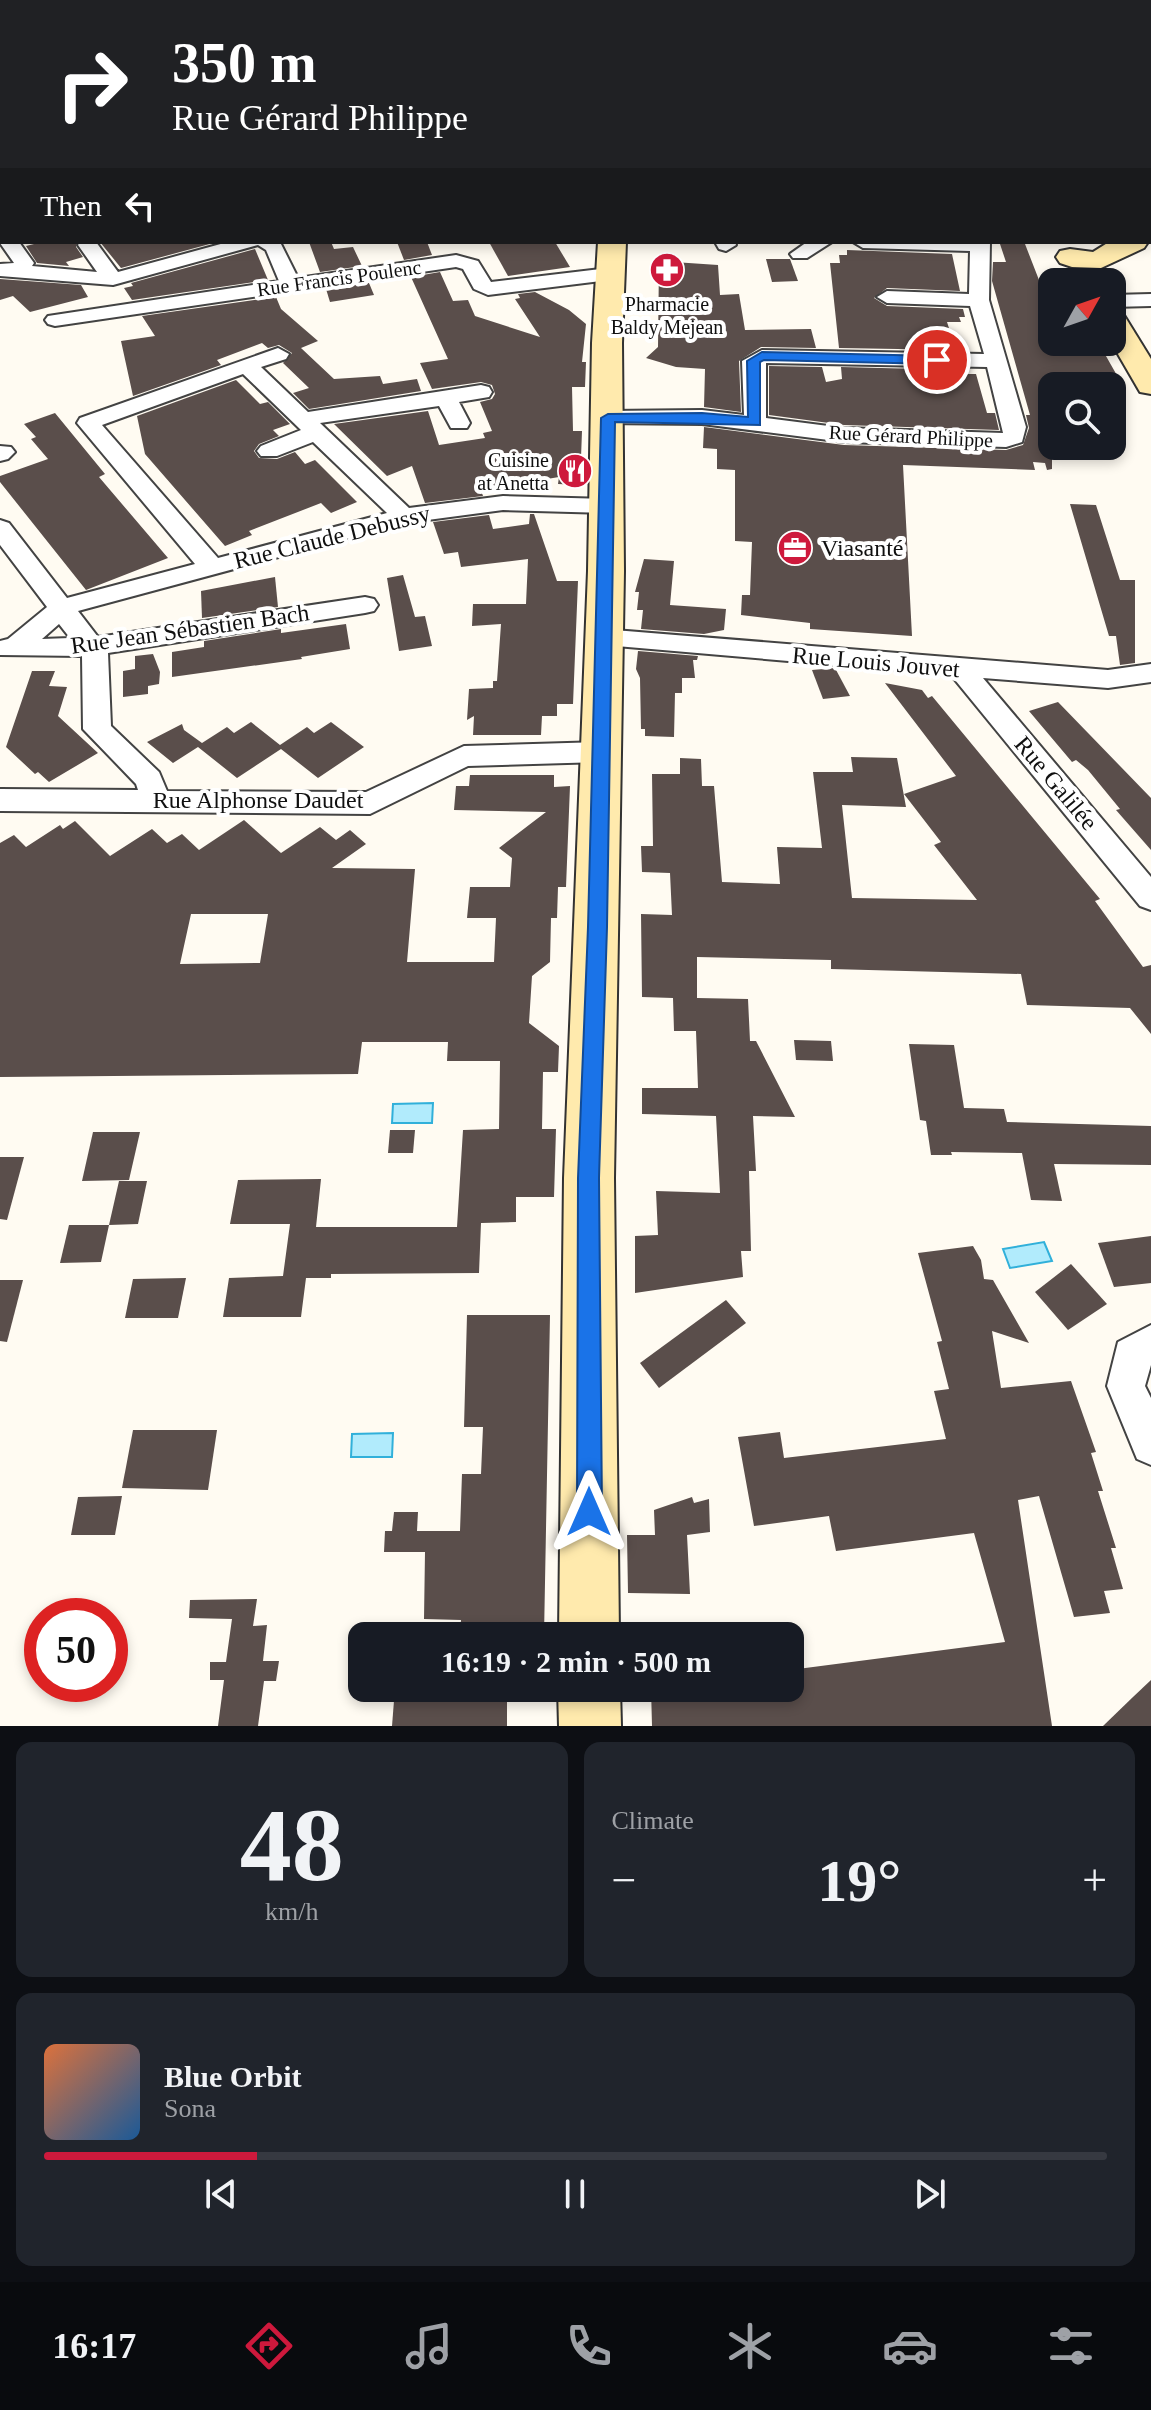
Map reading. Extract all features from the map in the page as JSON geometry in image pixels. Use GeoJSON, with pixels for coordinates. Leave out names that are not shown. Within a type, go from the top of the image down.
{"type":"FeatureCollection","features":[{"type":"Feature","properties":{"kind":"main road"},"geometry":{"type":"LineString","coordinates":[[1064,247],[1105,260]]}},
{"type":"Feature","properties":{"kind":"main road"},"geometry":{"type":"LineString","coordinates":[[589,1622],[589,1178],[607,506],[609,253]]}},
{"type":"Feature","properties":{"kind":"main road"},"geometry":{"type":"LineString","coordinates":[[1126,342],[1151,385]]}},
{"type":"Feature","properties":{"kind":"main road"},"geometry":{"type":"LineString","coordinates":[[589,1702],[590,1726]]}},
{"type":"Feature","properties":{"kind":"street"},"geometry":{"type":"LineString","coordinates":[[9,271],[24,263],[10,244]]}},
{"type":"Feature","properties":{"kind":"street"},"geometry":{"type":"LineString","coordinates":[[9,271],[113,279],[243,244]]}},
{"type":"Feature","properties":{"kind":"street"},"geometry":{"type":"LineString","coordinates":[[269,244],[274,247],[290,284]]}},
{"type":"Feature","properties":{"kind":"street"},"geometry":{"type":"LineString","coordinates":[[800,254],[818,244]]}},
{"type":"Feature","properties":{"kind":"street","name":"Rue Gérard Philippe"},"geometry":{"type":"LineString","coordinates":[[608,418],[702,417],[844,435],[1006,440],[1014,437],[1015,427],[979,300],[980,244]]}},
{"type":"Feature","properties":{"kind":"street"},"geometry":{"type":"LineString","coordinates":[[88,245],[113,279]]}},
{"type":"Feature","properties":{"kind":"street","name":"Rue Francis Poulenc"},"geometry":{"type":"LineString","coordinates":[[55,320],[456,261],[471,265],[481,285],[488,289],[609,253]]}},
{"type":"Feature","properties":{"kind":"street"},"geometry":{"type":"LineString","coordinates":[[887,297],[979,300]]}},
{"type":"Feature","properties":{"kind":"street"},"geometry":{"type":"LineString","coordinates":[[1126,301],[1151,300]]}},
{"type":"Feature","properties":{"kind":"street"},"geometry":{"type":"LineString","coordinates":[[211,566],[88,423],[278,354]]}},
{"type":"Feature","properties":{"kind":"street"},"geometry":{"type":"LineString","coordinates":[[755,422],[753,361],[762,356],[996,361]]}},
{"type":"Feature","properties":{"kind":"street"},"geometry":{"type":"LineString","coordinates":[[246,365],[404,516]]}},
{"type":"Feature","properties":{"kind":"street"},"geometry":{"type":"LineString","coordinates":[[269,451],[310,426],[481,392]]}},
{"type":"Feature","properties":{"kind":"street"},"geometry":{"type":"LineString","coordinates":[[446,398],[459,423]]}},
{"type":"Feature","properties":{"kind":"street","name":"Rue Claude Debussy"},"geometry":{"type":"LineString","coordinates":[[63,607],[404,516],[503,503],[607,506]]}},
{"type":"Feature","properties":{"kind":"street"},"geometry":{"type":"LineString","coordinates":[[0,528],[95,653],[97,729],[149,779],[155,800]]}},
{"type":"Feature","properties":{"kind":"street","name":"Rue Jean Sébastien Bach"},"geometry":{"type":"LineString","coordinates":[[8,648],[91,647],[365,605]]}},
{"type":"Feature","properties":{"kind":"street","name":"Rue Jean Sébastien Bach"},"geometry":{"type":"LineString","coordinates":[[8,648],[63,607]]}},
{"type":"Feature","properties":{"kind":"street","name":"Rue Louis Jouvet"},"geometry":{"type":"LineString","coordinates":[[602,638],[1108,679],[1151,673]]}},
{"type":"Feature","properties":{"kind":"street","name":"Rue Galilée"},"geometry":{"type":"LineString","coordinates":[[960,668],[1151,898]]}},
{"type":"Feature","properties":{"kind":"street","name":"Rue Alphonse Daudet"},"geometry":{"type":"LineString","coordinates":[[0,800],[370,803],[464,756],[601,752]]}},
{"type":"Feature","properties":{"kind":"street"},"geometry":{"type":"LineString","coordinates":[[1151,1344],[1132,1355],[1126,1386],[1151,1445]]}},
{"type":"Feature","properties":{"kind":"water"},"geometry":{"type":"Polygon","coordinates":[[[433,1103],[432,1123],[392,1123],[393,1104],[433,1103]]]}},
{"type":"Feature","properties":{"kind":"water"},"geometry":{"type":"Polygon","coordinates":[[[1044,1242],[1052,1261],[1010,1268],[1003,1249],[1044,1242]]]}},
{"type":"Feature","properties":{"kind":"water"},"geometry":{"type":"Polygon","coordinates":[[[393,1433],[392,1457],[351,1457],[352,1434],[393,1433]]]}},
{"type":"Feature","properties":{"kind":"building"},"geometry":{"type":"Polygon","coordinates":[[[76,244],[83,257],[66,262],[69,266],[37,263],[26,246],[76,244]]]}},
{"type":"Feature","properties":{"kind":"building"},"geometry":{"type":"Polygon","coordinates":[[[102,244],[210,244],[121,268],[102,244]]]}},
{"type":"Feature","properties":{"kind":"building"},"geometry":{"type":"Polygon","coordinates":[[[310,244],[332,244],[334,249],[353,247],[362,266],[320,272],[310,244]]]}},
{"type":"Feature","properties":{"kind":"building"},"geometry":{"type":"Polygon","coordinates":[[[398,244],[428,244],[432,255],[404,260],[398,244]]]}},
{"type":"Feature","properties":{"kind":"building"},"geometry":{"type":"Polygon","coordinates":[[[490,244],[556,244],[570,267],[508,276],[490,244]]]}},
{"type":"Feature","properties":{"kind":"building"},"geometry":{"type":"Polygon","coordinates":[[[1000,244],[1025,244],[1038,277],[1038,356],[1106,356],[1115,372],[1038,372],[1038,460],[1052,460],[1052,469],[1047,470],[1045,463],[1033,462],[1035,470],[903,465],[912,636],[810,629],[810,623],[741,615],[742,595],[750,595],[752,542],[735,541],[735,470],[717,469],[717,449],[703,448],[704,427],[844,445],[1006,450],[1023,445],[1029,428],[1026,415],[1030,415],[992,281],[993,262],[1006,262],[1000,244]]]}},
{"type":"Feature","properties":{"kind":"building"},"geometry":{"type":"Polygon","coordinates":[[[255,249],[268,280],[132,300],[124,288],[133,286],[131,283],[255,249]]]}},
{"type":"Feature","properties":{"kind":"building"},"geometry":{"type":"Polygon","coordinates":[[[847,250],[952,254],[960,291],[887,288],[874,298],[887,306],[963,309],[965,317],[959,317],[961,322],[947,322],[956,350],[839,348],[830,263],[840,263],[839,255],[847,255],[847,250]]]}},
{"type":"Feature","properties":{"kind":"building"},"geometry":{"type":"Polygon","coordinates":[[[766,259],[790,259],[798,281],[772,282],[766,259]]]}},
{"type":"Feature","properties":{"kind":"building"},"geometry":{"type":"Polygon","coordinates":[[[659,261],[718,265],[720,295],[739,294],[745,330],[811,329],[816,348],[761,347],[739,361],[741,412],[704,407],[705,369],[676,367],[646,358],[658,347],[659,261]]]}},
{"type":"Feature","properties":{"kind":"building"},"geometry":{"type":"Polygon","coordinates":[[[440,272],[453,301],[468,300],[475,316],[540,337],[515,299],[520,298],[518,294],[535,292],[569,310],[586,324],[582,362],[586,362],[585,387],[572,387],[573,431],[582,431],[580,485],[558,484],[559,477],[481,490],[483,496],[425,503],[412,466],[387,476],[334,424],[428,411],[439,445],[485,438],[483,433],[492,431],[480,402],[492,399],[495,394],[492,385],[481,382],[432,389],[420,363],[448,359],[411,277],[440,272]]]}},
{"type":"Feature","properties":{"kind":"building"},"geometry":{"type":"Polygon","coordinates":[[[0,279],[81,285],[88,297],[30,312],[13,296],[0,300],[0,279]]]}},
{"type":"Feature","properties":{"kind":"building"},"geometry":{"type":"Polygon","coordinates":[[[369,283],[374,295],[330,302],[326,289],[369,283]]]}},
{"type":"Feature","properties":{"kind":"building"},"geometry":{"type":"Polygon","coordinates":[[[276,297],[281,309],[318,341],[301,348],[334,379],[380,376],[383,384],[417,379],[421,391],[309,409],[293,393],[309,388],[283,363],[292,353],[279,345],[268,348],[262,343],[217,360],[221,365],[133,396],[121,341],[155,336],[142,316],[276,297]]]}},
{"type":"Feature","properties":{"kind":"building"},"geometry":{"type":"Polygon","coordinates":[[[769,366],[822,367],[826,382],[842,379],[841,367],[962,370],[964,374],[976,374],[987,413],[995,413],[999,430],[844,425],[769,415],[769,366]]]}},
{"type":"Feature","properties":{"kind":"building"},"geometry":{"type":"Polygon","coordinates":[[[236,380],[260,404],[268,402],[290,424],[273,430],[279,436],[259,444],[254,451],[259,458],[277,459],[295,452],[305,464],[315,460],[357,502],[331,513],[321,503],[249,531],[252,535],[225,546],[145,454],[137,416],[236,380]]]}},
{"type":"Feature","properties":{"kind":"building"},"geometry":{"type":"Polygon","coordinates":[[[55,413],[105,474],[99,477],[168,558],[86,590],[0,482],[0,476],[48,459],[31,439],[36,437],[24,424],[55,413]]]}},
{"type":"Feature","properties":{"kind":"building"},"geometry":{"type":"Polygon","coordinates":[[[1070,504],[1096,505],[1120,580],[1135,580],[1135,663],[1120,665],[1116,636],[1109,636],[1070,504]]]}},
{"type":"Feature","properties":{"kind":"building"},"geometry":{"type":"Polygon","coordinates":[[[530,514],[534,514],[557,581],[578,581],[573,704],[557,704],[557,716],[542,716],[541,735],[473,735],[474,716],[467,720],[469,689],[493,688],[493,681],[497,681],[501,624],[472,626],[473,604],[526,604],[528,559],[461,567],[458,552],[444,554],[433,522],[489,515],[493,529],[529,524],[530,514]]]}},
{"type":"Feature","properties":{"kind":"building"},"geometry":{"type":"Polygon","coordinates":[[[644,559],[674,561],[670,605],[726,609],[724,630],[704,634],[641,629],[643,610],[637,610],[639,592],[635,592],[644,559]]]}},
{"type":"Feature","properties":{"kind":"building"},"geometry":{"type":"Polygon","coordinates":[[[403,575],[415,617],[425,616],[432,646],[399,651],[387,578],[403,575]]]}},
{"type":"Feature","properties":{"kind":"building"},"geometry":{"type":"Polygon","coordinates":[[[275,577],[278,607],[202,618],[201,591],[275,577]]]}},
{"type":"Feature","properties":{"kind":"building"},"geometry":{"type":"Polygon","coordinates":[[[346,624],[350,649],[302,659],[172,677],[172,652],[204,647],[204,641],[281,629],[281,633],[346,624]]]}},
{"type":"Feature","properties":{"kind":"building"},"geometry":{"type":"Polygon","coordinates":[[[638,651],[698,656],[697,660],[693,660],[695,678],[682,678],[682,693],[675,693],[674,737],[645,736],[645,729],[641,729],[640,678],[636,669],[638,651]]]}},
{"type":"Feature","properties":{"kind":"building"},"geometry":{"type":"Polygon","coordinates":[[[153,654],[160,672],[159,684],[148,686],[148,694],[123,697],[123,671],[135,669],[135,656],[153,654]]]}},
{"type":"Feature","properties":{"kind":"building"},"geometry":{"type":"Polygon","coordinates":[[[835,668],[850,696],[823,699],[812,670],[835,668]]]}},
{"type":"Feature","properties":{"kind":"building"},"geometry":{"type":"Polygon","coordinates":[[[32,671],[55,671],[49,686],[67,687],[58,716],[98,753],[49,782],[38,772],[35,774],[6,747],[32,671]]]}},
{"type":"Feature","properties":{"kind":"building"},"geometry":{"type":"Polygon","coordinates":[[[885,683],[922,690],[928,698],[932,696],[1100,899],[1095,901],[1143,967],[1151,965],[1151,1034],[1130,1008],[1027,1005],[1021,974],[831,969],[831,960],[697,957],[697,998],[748,999],[750,1041],[756,1041],[795,1117],[753,1116],[756,1171],[749,1171],[751,1251],[741,1251],[743,1277],[635,1293],[635,1236],[658,1235],[656,1191],[720,1193],[716,1116],[642,1114],[642,1088],[698,1088],[696,1031],[674,1031],[673,998],[642,997],[641,914],[672,915],[670,873],[642,872],[641,846],[653,846],[652,774],[680,774],[680,758],[701,759],[702,786],[714,786],[722,882],[780,884],[777,847],[822,848],[813,772],[853,772],[851,757],[897,758],[906,807],[842,805],[852,898],[977,900],[934,845],[941,842],[904,794],[956,776],[885,683]]]}},
{"type":"Feature","properties":{"kind":"building"},"geometry":{"type":"Polygon","coordinates":[[[1058,702],[1151,798],[1151,850],[1116,810],[1120,809],[1088,770],[1076,760],[1072,762],[1029,711],[1058,702]]]}},
{"type":"Feature","properties":{"kind":"building"},"geometry":{"type":"Polygon","coordinates":[[[251,722],[280,745],[307,727],[314,733],[331,722],[364,747],[318,778],[281,749],[237,778],[198,747],[173,763],[147,742],[182,724],[184,730],[202,743],[227,727],[234,733],[251,722]]]}},
{"type":"Feature","properties":{"kind":"building"},"geometry":{"type":"Polygon","coordinates":[[[470,775],[554,775],[554,787],[570,786],[566,887],[558,887],[557,918],[551,918],[550,962],[532,976],[529,1023],[559,1046],[558,1072],[543,1072],[542,1129],[556,1129],[554,1197],[516,1197],[516,1222],[481,1223],[479,1273],[331,1274],[331,1278],[306,1278],[301,1317],[223,1317],[229,1278],[283,1276],[290,1224],[230,1224],[238,1180],[321,1179],[316,1227],[457,1227],[463,1130],[499,1129],[500,1061],[447,1061],[448,1042],[362,1042],[358,1074],[0,1077],[0,843],[14,835],[26,847],[60,825],[63,829],[75,821],[110,856],[152,829],[167,843],[182,834],[199,850],[244,820],[281,853],[320,827],[336,840],[350,830],[366,844],[332,868],[415,869],[407,962],[494,962],[496,918],[467,918],[470,887],[510,887],[512,858],[499,848],[546,812],[454,810],[456,786],[469,786],[470,775]],[[191,914],[180,964],[260,963],[268,914],[191,914]]]}},
{"type":"Feature","properties":{"kind":"building"},"geometry":{"type":"Polygon","coordinates":[[[794,1040],[831,1041],[833,1061],[796,1060],[794,1040]]]}},
{"type":"Feature","properties":{"kind":"building"},"geometry":{"type":"Polygon","coordinates":[[[909,1044],[954,1045],[964,1108],[1004,1109],[1007,1122],[1151,1126],[1151,1165],[1054,1164],[1062,1201],[1031,1200],[1022,1153],[951,1152],[952,1155],[931,1155],[926,1121],[920,1120],[909,1044]]]}},
{"type":"Feature","properties":{"kind":"building"},"geometry":{"type":"Polygon","coordinates":[[[390,1130],[415,1130],[413,1153],[388,1153],[390,1130]]]}},
{"type":"Feature","properties":{"kind":"building"},"geometry":{"type":"Polygon","coordinates":[[[93,1132],[140,1132],[129,1180],[82,1181],[93,1132]]]}},
{"type":"Feature","properties":{"kind":"building"},"geometry":{"type":"Polygon","coordinates":[[[0,1157],[24,1157],[7,1220],[0,1219],[0,1157]]]}},
{"type":"Feature","properties":{"kind":"building"},"geometry":{"type":"Polygon","coordinates":[[[119,1181],[147,1181],[138,1224],[109,1225],[119,1181]]]}},
{"type":"Feature","properties":{"kind":"building"},"geometry":{"type":"Polygon","coordinates":[[[69,1225],[109,1225],[101,1262],[60,1263],[69,1225]]]}},
{"type":"Feature","properties":{"kind":"building"},"geometry":{"type":"Polygon","coordinates":[[[1151,1236],[1151,1283],[1114,1287],[1098,1243],[1151,1236]]]}},
{"type":"Feature","properties":{"kind":"building"},"geometry":{"type":"Polygon","coordinates":[[[973,1246],[981,1260],[984,1279],[993,1280],[1029,1343],[992,1331],[1001,1388],[1071,1381],[1096,1452],[1091,1453],[1103,1491],[1098,1491],[1116,1548],[1111,1548],[1123,1589],[1104,1591],[1110,1613],[1074,1617],[1039,1496],[1018,1500],[1052,1726],[652,1726],[651,1702],[804,1702],[804,1668],[1005,1642],[974,1533],[836,1551],[829,1516],[754,1526],[738,1437],[780,1432],[784,1458],[946,1439],[934,1391],[949,1389],[937,1342],[942,1341],[918,1253],[973,1246]]]}},
{"type":"Feature","properties":{"kind":"building"},"geometry":{"type":"Polygon","coordinates":[[[1071,1264],[1107,1304],[1068,1330],[1035,1292],[1071,1264]]]}},
{"type":"Feature","properties":{"kind":"building"},"geometry":{"type":"Polygon","coordinates":[[[186,1278],[178,1318],[125,1318],[133,1279],[186,1278]]]}},
{"type":"Feature","properties":{"kind":"building"},"geometry":{"type":"Polygon","coordinates":[[[0,1280],[23,1280],[7,1342],[0,1341],[0,1280]]]}},
{"type":"Feature","properties":{"kind":"building"},"geometry":{"type":"Polygon","coordinates":[[[726,1300],[746,1323],[659,1388],[640,1363],[726,1300]]]}},
{"type":"Feature","properties":{"kind":"building"},"geometry":{"type":"Polygon","coordinates":[[[467,1315],[550,1315],[544,1622],[424,1619],[425,1552],[384,1552],[385,1531],[392,1531],[394,1512],[418,1512],[417,1531],[460,1531],[462,1474],[481,1474],[483,1427],[464,1427],[467,1315]]]}},
{"type":"Feature","properties":{"kind":"building"},"geometry":{"type":"Polygon","coordinates":[[[133,1430],[217,1430],[208,1490],[122,1488],[133,1430]]]}},
{"type":"Feature","properties":{"kind":"building"},"geometry":{"type":"Polygon","coordinates":[[[122,1496],[115,1535],[71,1535],[78,1497],[122,1496]]]}},
{"type":"Feature","properties":{"kind":"building"},"geometry":{"type":"Polygon","coordinates":[[[692,1497],[694,1503],[709,1499],[710,1532],[687,1535],[690,1594],[628,1593],[627,1535],[655,1535],[654,1510],[692,1497]]]}},
{"type":"Feature","properties":{"kind":"building"},"geometry":{"type":"Polygon","coordinates":[[[257,1599],[253,1626],[267,1625],[263,1661],[279,1661],[276,1681],[264,1681],[258,1726],[218,1726],[224,1680],[210,1680],[210,1662],[226,1662],[232,1619],[189,1618],[190,1600],[257,1599]]]}},
{"type":"Feature","properties":{"kind":"building"},"geometry":{"type":"Polygon","coordinates":[[[1151,1680],[1151,1726],[1103,1726],[1133,1697],[1151,1680]]]}},
{"type":"Feature","properties":{"kind":"building"},"geometry":{"type":"Polygon","coordinates":[[[394,1702],[507,1702],[507,1726],[392,1726],[394,1702]]]}},
{"type":"Feature","properties":{"kind":"place","name":"Pharmacie Baldy Mejean"},"geometry":{"type":"Point","coordinates":[667,270]}},
{"type":"Feature","properties":{"kind":"place","name":"Cuisine at Anetta"},"geometry":{"type":"Point","coordinates":[575,471]}},
{"type":"Feature","properties":{"kind":"place","name":"Viasanté"},"geometry":{"type":"Point","coordinates":[795,548]}},
{"type":"Feature","properties":{"kind":"route"},"geometry":{"type":"LineString","coordinates":[[589,1512],[589,1178],[598,927],[608,418],[702,417],[755,422],[753,361],[762,356],[937,360]]}}]}
